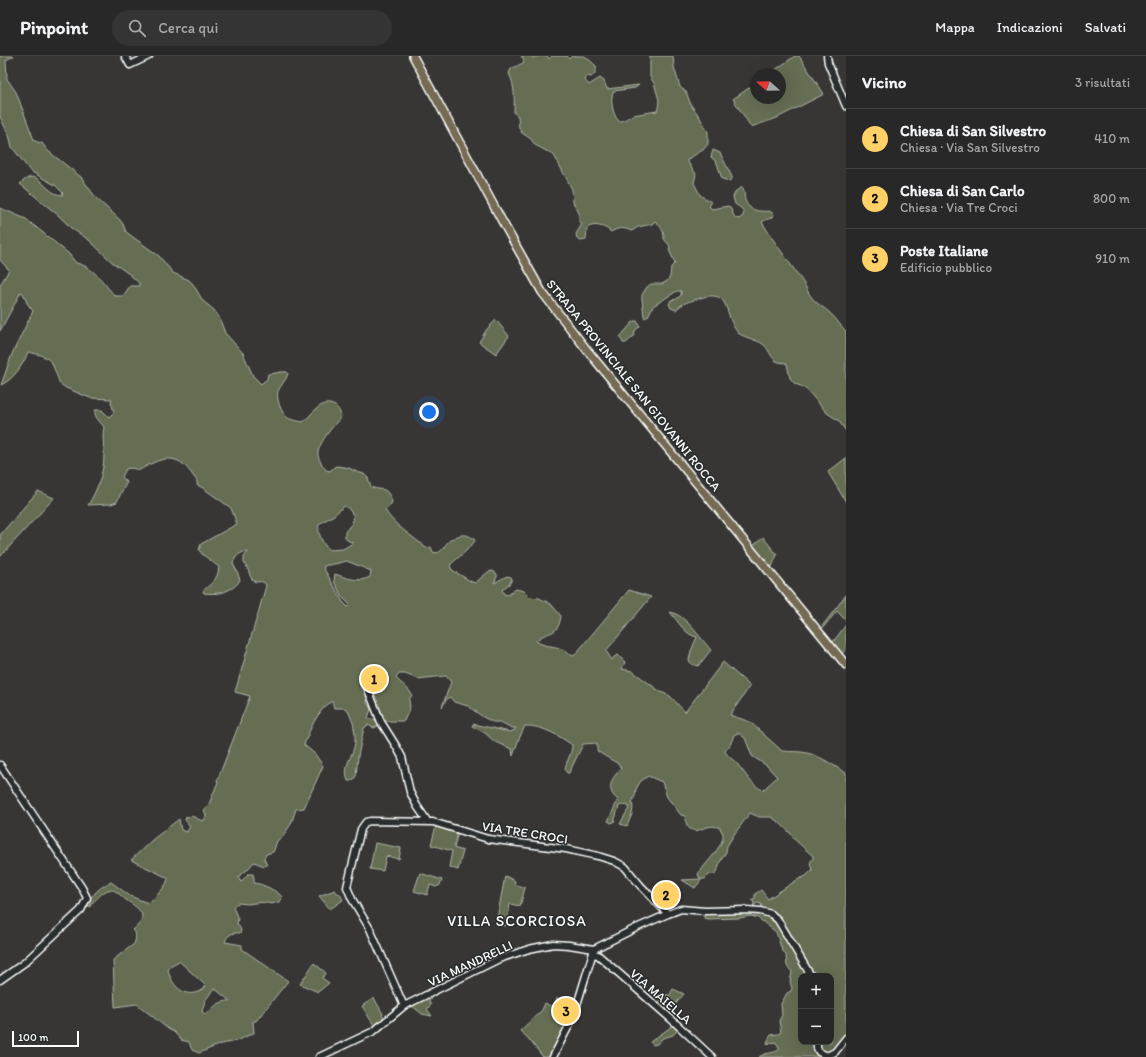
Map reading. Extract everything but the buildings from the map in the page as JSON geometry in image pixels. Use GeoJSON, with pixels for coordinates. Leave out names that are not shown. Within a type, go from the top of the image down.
{"type":"FeatureCollection","features":[{"type":"Feature","properties":{"kind":"main road","name":"STRADA PROVINCIALE SAN GIOVANNI ROCCA"},"geometry":{"type":"LineString","coordinates":[[413,56],[505,228],[542,292],[587,350],[846,665]]}},
{"type":"Feature","properties":{"kind":"street"},"geometry":{"type":"LineString","coordinates":[[124,56],[130,65],[150,56]]}},
{"type":"Feature","properties":{"kind":"street"},"geometry":{"type":"LineString","coordinates":[[826,56],[846,106]]}},
{"type":"Feature","properties":{"kind":"street"},"geometry":{"type":"LineString","coordinates":[[363,677],[381,722],[402,757],[410,792],[426,819],[426,822]]}},
{"type":"Feature","properties":{"kind":"street"},"geometry":{"type":"LineString","coordinates":[[0,765],[82,888],[87,898],[81,910],[24,963],[0,980]]}},
{"type":"Feature","properties":{"kind":"street","name":"VIA TRE CROCI"},"geometry":{"type":"LineString","coordinates":[[404,1006],[370,929],[352,900],[347,887],[362,829],[366,822],[374,820],[436,823],[488,839],[566,849],[614,861],[625,867],[668,914]]}},
{"type":"Feature","properties":{"kind":"street"},"geometry":{"type":"LineString","coordinates":[[553,1057],[573,1018],[593,951],[681,909],[705,911],[746,910],[771,914],[778,920],[809,973]]}},
{"type":"Feature","properties":{"kind":"street","name":"VIA MANDRELLI"},"geometry":{"type":"LineString","coordinates":[[319,1057],[374,1031],[404,1006],[499,959],[546,945],[561,944],[593,951]]}},
{"type":"Feature","properties":{"kind":"street","name":"VIA MAIELLA"},"geometry":{"type":"LineString","coordinates":[[593,951],[712,1057]]}},
{"type":"Feature","properties":{"kind":"street"},"geometry":{"type":"LineString","coordinates":[[818,1045],[819,1052],[827,1056],[835,1052],[846,1038]]}},
{"type":"Feature","properties":{"kind":"green space"},"geometry":{"type":"Polygon","coordinates":[[[0,56],[14,56],[6,60],[7,79],[16,92],[34,140],[42,143],[48,151],[81,177],[96,198],[119,219],[126,232],[159,256],[173,273],[189,280],[193,284],[203,301],[214,310],[219,317],[225,333],[243,353],[253,376],[261,384],[267,379],[268,374],[287,372],[288,374],[278,391],[280,406],[285,416],[303,422],[321,405],[330,404],[338,409],[341,417],[324,438],[318,452],[319,459],[326,470],[330,471],[337,466],[349,468],[364,474],[368,478],[371,487],[384,490],[388,493],[392,502],[385,510],[393,521],[426,548],[431,547],[433,552],[439,552],[449,541],[459,536],[466,535],[474,539],[475,541],[466,551],[451,564],[450,566],[452,570],[475,583],[488,572],[493,571],[497,574],[494,583],[507,576],[511,577],[512,579],[510,583],[502,590],[504,594],[508,595],[516,589],[524,591],[530,597],[539,598],[551,604],[561,616],[558,628],[540,637],[536,641],[562,649],[574,656],[629,590],[651,597],[606,651],[612,660],[618,655],[625,662],[622,669],[632,671],[661,692],[670,696],[685,712],[723,662],[750,686],[730,715],[750,722],[782,751],[812,754],[846,773],[846,1035],[836,1050],[826,1053],[821,1051],[819,1045],[834,1045],[834,973],[811,973],[786,928],[762,908],[761,904],[757,903],[753,907],[754,902],[751,900],[755,898],[755,894],[761,890],[768,899],[797,880],[806,876],[812,870],[810,863],[813,856],[794,839],[780,823],[771,817],[759,817],[750,813],[727,846],[726,852],[720,862],[717,872],[710,874],[705,879],[702,879],[695,888],[682,880],[701,879],[698,874],[718,849],[723,839],[723,834],[720,828],[714,826],[696,831],[689,828],[685,816],[681,815],[667,797],[662,782],[648,776],[640,782],[632,802],[632,814],[627,826],[620,824],[629,806],[619,806],[614,822],[611,823],[608,821],[618,800],[612,792],[611,784],[614,776],[621,769],[619,764],[597,751],[597,743],[583,744],[569,773],[567,773],[565,770],[572,745],[544,729],[525,726],[513,756],[512,749],[495,742],[485,733],[472,726],[473,724],[510,732],[516,728],[512,728],[500,722],[493,722],[468,706],[454,702],[450,697],[442,707],[451,682],[446,676],[418,679],[405,674],[399,674],[396,678],[409,690],[412,695],[409,700],[410,707],[404,721],[382,721],[368,681],[385,680],[384,677],[380,678],[381,674],[379,672],[362,673],[363,688],[367,695],[367,703],[371,709],[368,718],[374,719],[379,724],[374,728],[368,725],[364,728],[358,756],[356,776],[353,780],[348,781],[346,770],[353,752],[355,741],[353,724],[348,710],[344,708],[334,708],[332,701],[318,715],[304,745],[315,754],[323,766],[304,808],[296,809],[291,824],[283,836],[277,841],[273,852],[266,854],[264,859],[267,865],[264,866],[254,862],[238,877],[241,882],[248,874],[253,874],[254,883],[270,888],[282,897],[279,902],[271,904],[262,902],[236,904],[233,907],[238,919],[237,923],[241,930],[240,933],[235,933],[229,936],[225,942],[242,945],[242,949],[288,981],[256,1021],[253,1021],[254,1033],[236,1041],[221,1044],[199,1053],[192,1050],[189,1042],[181,1040],[174,1032],[168,1029],[137,1004],[115,1007],[113,960],[134,944],[136,936],[133,930],[141,921],[141,913],[113,890],[108,890],[101,894],[90,907],[87,905],[97,891],[111,882],[130,896],[148,903],[163,888],[168,878],[131,860],[152,840],[179,819],[181,830],[187,832],[190,826],[185,820],[186,817],[192,816],[202,821],[206,818],[204,810],[209,804],[218,782],[217,781],[250,696],[235,692],[266,586],[263,582],[255,582],[251,578],[244,563],[244,557],[248,552],[243,552],[238,555],[233,564],[240,580],[237,584],[224,592],[214,594],[204,593],[203,591],[216,578],[219,567],[202,554],[199,550],[201,544],[237,524],[231,508],[197,485],[197,481],[189,470],[178,461],[167,459],[150,464],[140,470],[131,468],[126,469],[122,477],[127,482],[117,502],[111,504],[88,505],[99,481],[104,461],[104,427],[96,417],[95,410],[102,410],[109,417],[114,412],[111,402],[112,399],[90,398],[66,388],[60,384],[52,363],[48,359],[41,355],[28,352],[18,371],[1,385],[12,354],[33,311],[21,292],[0,331],[0,285],[9,270],[0,260],[0,208],[26,219],[69,254],[76,263],[93,272],[115,296],[123,296],[130,286],[139,286],[139,283],[129,274],[112,262],[89,240],[71,228],[58,215],[20,184],[26,179],[32,177],[37,178],[50,190],[62,195],[63,193],[55,185],[30,171],[12,147],[9,135],[0,117],[0,56]],[[344,506],[334,515],[319,524],[321,538],[329,550],[343,549],[353,543],[347,540],[345,537],[345,532],[352,523],[354,516],[348,508],[344,506]],[[347,561],[323,567],[343,602],[348,607],[350,605],[342,597],[334,581],[335,574],[362,580],[370,577],[371,571],[347,561]],[[738,733],[734,735],[730,745],[725,751],[753,783],[763,790],[777,777],[767,766],[752,756],[745,738],[738,733]],[[179,961],[170,966],[168,969],[170,976],[177,987],[182,991],[194,993],[200,991],[206,986],[179,961]],[[214,988],[205,1001],[202,1011],[203,1013],[207,1014],[217,1004],[230,1001],[214,988]]]}},
{"type":"Feature","properties":{"kind":"green space"},"geometry":{"type":"Polygon","coordinates":[[[521,56],[531,56],[533,58],[547,56],[549,59],[552,56],[567,56],[569,59],[572,56],[585,56],[596,66],[595,74],[591,77],[587,76],[584,79],[589,85],[600,78],[604,81],[607,89],[639,85],[635,88],[614,91],[612,107],[617,119],[621,121],[633,115],[657,111],[659,100],[654,83],[650,77],[650,56],[673,56],[674,67],[680,87],[686,92],[691,105],[708,132],[708,144],[703,150],[687,161],[696,174],[694,183],[700,195],[711,202],[709,206],[712,209],[728,206],[730,207],[735,218],[739,219],[743,216],[743,212],[742,209],[735,204],[733,197],[736,191],[742,187],[745,200],[752,209],[769,211],[774,214],[773,217],[762,222],[811,297],[828,311],[846,331],[846,431],[838,420],[827,413],[807,390],[795,384],[790,378],[787,364],[776,361],[763,344],[738,333],[733,326],[725,305],[722,300],[717,297],[710,296],[700,298],[684,304],[676,310],[671,308],[669,304],[671,300],[677,299],[681,295],[681,291],[677,291],[653,306],[648,316],[645,318],[642,295],[651,284],[662,284],[667,281],[670,277],[671,267],[675,263],[669,250],[670,246],[664,239],[662,229],[655,221],[652,224],[638,227],[632,231],[622,228],[611,232],[596,225],[587,228],[586,240],[580,241],[577,239],[576,234],[582,224],[579,222],[579,213],[573,202],[572,189],[554,155],[535,145],[531,139],[522,133],[519,128],[518,116],[514,113],[514,89],[509,73],[511,69],[523,63],[524,60],[521,56]]]}},
{"type":"Feature","properties":{"kind":"green space"},"geometry":{"type":"Polygon","coordinates":[[[795,56],[799,56],[824,94],[777,118],[751,127],[733,99],[750,87],[750,104],[786,104],[786,68],[778,68],[795,56]]]}},
{"type":"Feature","properties":{"kind":"green space"},"geometry":{"type":"Polygon","coordinates":[[[713,150],[720,153],[732,177],[729,181],[722,179],[717,163],[711,157],[713,150]]]}},
{"type":"Feature","properties":{"kind":"green space"},"geometry":{"type":"Polygon","coordinates":[[[496,320],[509,336],[496,354],[479,342],[487,329],[496,320]]]}},
{"type":"Feature","properties":{"kind":"green space"},"geometry":{"type":"Polygon","coordinates":[[[635,321],[637,321],[640,326],[635,331],[634,336],[626,343],[623,343],[620,337],[635,321]]]}},
{"type":"Feature","properties":{"kind":"green space"},"geometry":{"type":"Polygon","coordinates":[[[846,458],[846,502],[828,472],[846,458]]]}},
{"type":"Feature","properties":{"kind":"green space"},"geometry":{"type":"Polygon","coordinates":[[[38,491],[54,498],[0,557],[0,535],[38,491]]]}},
{"type":"Feature","properties":{"kind":"green space"},"geometry":{"type":"Polygon","coordinates":[[[763,537],[777,555],[771,569],[752,547],[763,537]]]}},
{"type":"Feature","properties":{"kind":"green space"},"geometry":{"type":"Polygon","coordinates":[[[846,595],[846,621],[837,611],[821,630],[820,629],[846,595]]]}},
{"type":"Feature","properties":{"kind":"green space"},"geometry":{"type":"Polygon","coordinates":[[[670,612],[676,614],[687,622],[711,650],[698,666],[691,664],[689,660],[697,637],[685,631],[670,612]]]}},
{"type":"Feature","properties":{"kind":"green space"},"geometry":{"type":"Polygon","coordinates":[[[846,625],[846,649],[841,655],[832,643],[846,625]]]}},
{"type":"Feature","properties":{"kind":"green space"},"geometry":{"type":"Polygon","coordinates":[[[436,826],[458,832],[454,848],[463,851],[458,870],[449,867],[452,851],[431,845],[436,826]]]}},
{"type":"Feature","properties":{"kind":"green space"},"geometry":{"type":"Polygon","coordinates":[[[375,843],[401,848],[399,859],[386,856],[383,871],[370,869],[375,843]]]}},
{"type":"Feature","properties":{"kind":"green space"},"geometry":{"type":"Polygon","coordinates":[[[420,873],[442,880],[440,885],[436,887],[430,885],[427,895],[414,891],[420,873]]]}},
{"type":"Feature","properties":{"kind":"green space"},"geometry":{"type":"Polygon","coordinates":[[[505,876],[515,881],[514,884],[525,888],[520,906],[510,904],[506,926],[496,924],[505,876]]]}},
{"type":"Feature","properties":{"kind":"green space"},"geometry":{"type":"Polygon","coordinates":[[[335,890],[340,894],[343,900],[330,909],[319,896],[335,890]]]}},
{"type":"Feature","properties":{"kind":"green space"},"geometry":{"type":"Polygon","coordinates":[[[755,912],[772,918],[808,973],[798,973],[798,1045],[816,1045],[822,1057],[759,1057],[780,1049],[775,1042],[767,1044],[771,1035],[781,1032],[779,1021],[782,1015],[781,1004],[787,993],[791,991],[792,988],[790,982],[792,972],[787,966],[786,955],[782,950],[776,932],[758,918],[751,916],[708,919],[704,918],[704,913],[755,912]]]}},
{"type":"Feature","properties":{"kind":"green space"},"geometry":{"type":"Polygon","coordinates":[[[314,963],[326,973],[322,978],[329,983],[318,992],[300,984],[314,963]]]}},
{"type":"Feature","properties":{"kind":"green space"},"geometry":{"type":"Polygon","coordinates":[[[673,989],[684,994],[667,1014],[657,1005],[666,994],[669,996],[673,989]]]}},
{"type":"Feature","properties":{"kind":"green space"},"geometry":{"type":"Polygon","coordinates":[[[433,994],[429,1002],[431,1005],[427,1009],[432,1016],[422,1014],[411,1005],[433,994]]]}},
{"type":"Feature","properties":{"kind":"green space"},"geometry":{"type":"Polygon","coordinates":[[[374,998],[385,1020],[375,1027],[362,1006],[374,998]]]}},
{"type":"Feature","properties":{"kind":"green space"},"geometry":{"type":"Polygon","coordinates":[[[557,998],[563,1001],[558,1014],[569,1019],[549,1057],[543,1057],[527,1037],[520,1031],[542,1010],[545,1003],[554,1008],[557,998]]]}},
{"type":"Feature","properties":{"kind":"green space"},"geometry":{"type":"Polygon","coordinates":[[[675,1024],[680,1028],[673,1035],[663,1038],[657,1044],[653,1045],[650,1042],[675,1024]]]}},
{"type":"Feature","properties":{"kind":"place","name":"Chiesa di San Silvestro"},"geometry":{"type":"Point","coordinates":[374,679]}},
{"type":"Feature","properties":{"kind":"place","name":"Chiesa di San Carlo"},"geometry":{"type":"Point","coordinates":[666,895]}},
{"type":"Feature","properties":{"kind":"place","name":"Poste Italiane"},"geometry":{"type":"Point","coordinates":[566,1011]}},
{"type":"Feature","properties":{"kind":"district","name":"VILLA SCORCIOSA"},"geometry":{"type":"Point","coordinates":[517,921]}}]}
